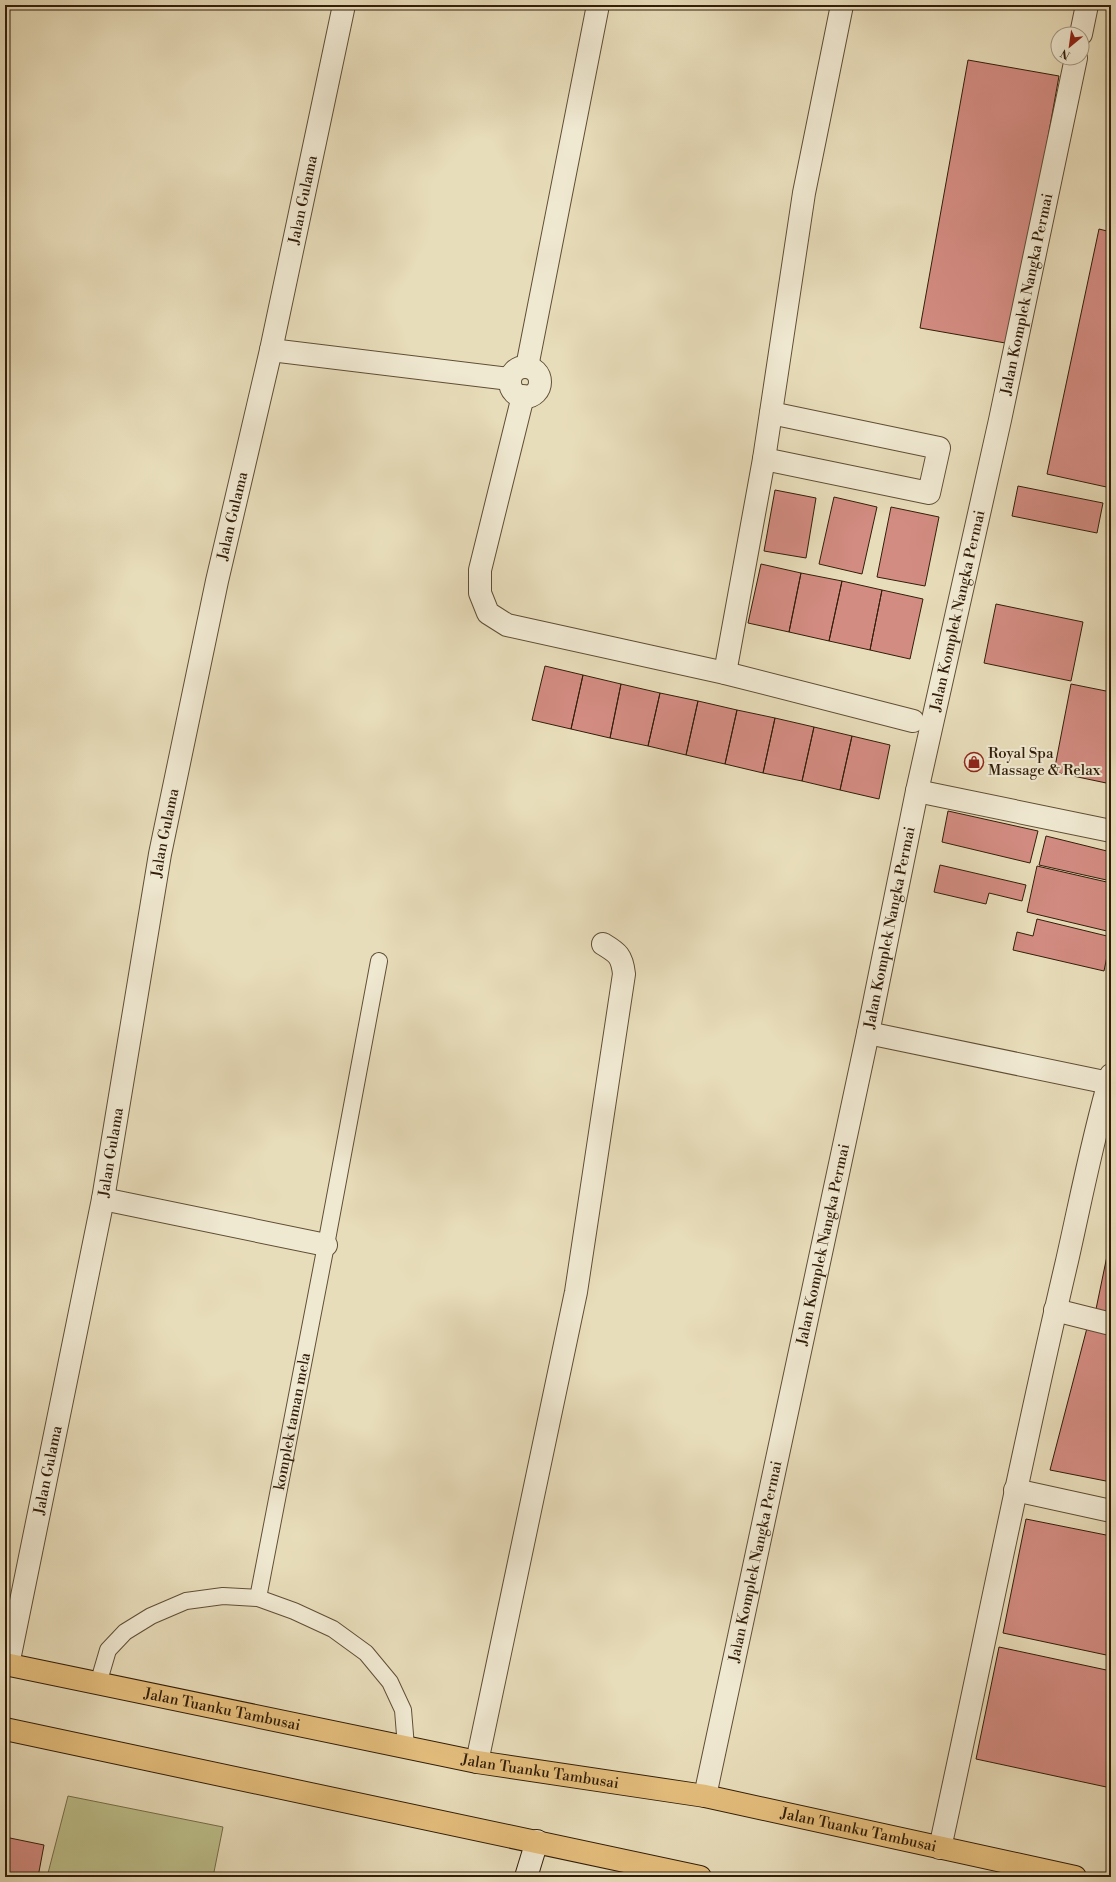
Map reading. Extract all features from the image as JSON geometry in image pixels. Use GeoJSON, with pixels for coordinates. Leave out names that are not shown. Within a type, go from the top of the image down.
{"type":"FeatureCollection","features":[{"type":"Feature","properties":{"kind":"main road","name":"Jalan Tuanku Tambusai"},"geometry":{"type":"LineString","coordinates":[[7,1664],[477,1762],[704,1796],[1075,1877]]}},
{"type":"Feature","properties":{"kind":"main road"},"geometry":{"type":"LineString","coordinates":[[5,1729],[537,1841],[700,1877]]}},
{"type":"Feature","properties":{"kind":"street","name":"Jalan Gulama"},"geometry":{"type":"LineString","coordinates":[[7,1664],[103,1199],[160,854],[217,581],[271,350],[344,5]]}},
{"type":"Feature","properties":{"kind":"street"},"geometry":{"type":"LineString","coordinates":[[598,5],[480,570],[480,592],[488,613],[507,625],[725,673],[913,721]]}},
{"type":"Feature","properties":{"kind":"street"},"geometry":{"type":"LineString","coordinates":[[725,673],[764,459],[804,193],[842,5]]}},
{"type":"Feature","properties":{"kind":"street"},"geometry":{"type":"LineString","coordinates":[[1083,26],[1087,5]]}},
{"type":"Feature","properties":{"kind":"street","name":"Jalan Komplek Nangka Permai"},"geometry":{"type":"LineString","coordinates":[[704,1796],[868,1033],[917,791],[1001,413],[1074,66]]}},
{"type":"Feature","properties":{"kind":"street"},"geometry":{"type":"LineString","coordinates":[[271,350],[520,381]]}},
{"type":"Feature","properties":{"kind":"street"},"geometry":{"type":"LineString","coordinates":[[764,459],[929,493],[939,448],[771,413]]}},
{"type":"Feature","properties":{"kind":"street"},"geometry":{"type":"LineString","coordinates":[[917,791],[1111,831]]}},
{"type":"Feature","properties":{"kind":"street"},"geometry":{"type":"LineString","coordinates":[[477,1762],[580,1269],[624,974],[622,962],[617,953],[603,944]]}},
{"type":"Feature","properties":{"kind":"street"},"geometry":{"type":"LineString","coordinates":[[868,1033],[1110,1079],[1055,1310],[1015,1490],[982,1659],[940,1848]]}},
{"type":"Feature","properties":{"kind":"street"},"geometry":{"type":"LineString","coordinates":[[103,1199],[326,1245]]}},
{"type":"Feature","properties":{"kind":"street"},"geometry":{"type":"LineString","coordinates":[[1055,1310],[1111,1324]]}},
{"type":"Feature","properties":{"kind":"street"},"geometry":{"type":"LineString","coordinates":[[1015,1490],[1111,1511]]}},
{"type":"Feature","properties":{"kind":"street"},"geometry":{"type":"LineString","coordinates":[[526,1877],[537,1841]]}},
{"type":"Feature","properties":{"kind":"lane","name":"komplek taman mela"},"geometry":{"type":"LineString","coordinates":[[258,1598],[379,961]]}},
{"type":"Feature","properties":{"kind":"lane"},"geometry":{"type":"LineString","coordinates":[[98,1684],[108,1650],[125,1632],[151,1616],[186,1601],[224,1596],[258,1598],[294,1611],[333,1629],[366,1653],[390,1682],[403,1710],[406,1747]]}},
{"type":"Feature","properties":{"kind":"green space"},"geometry":{"type":"Polygon","coordinates":[[[68,1796],[223,1827],[213,1877],[47,1877],[68,1796]]]}},
{"type":"Feature","properties":{"kind":"building"},"geometry":{"type":"Polygon","coordinates":[[[968,60],[1059,76],[1011,344],[920,328],[968,60]]]}},
{"type":"Feature","properties":{"kind":"building"},"geometry":{"type":"Polygon","coordinates":[[[1099,229],[1111,232],[1111,488],[1047,474],[1099,229]]]}},
{"type":"Feature","properties":{"kind":"building"},"geometry":{"type":"Polygon","coordinates":[[[1018,486],[1103,503],[1097,533],[1012,516],[1018,486]]]}},
{"type":"Feature","properties":{"kind":"building"},"geometry":{"type":"Polygon","coordinates":[[[775,490],[816,498],[806,558],[764,551],[775,490]]]}},
{"type":"Feature","properties":{"kind":"building"},"geometry":{"type":"Polygon","coordinates":[[[834,497],[877,507],[862,574],[819,564],[834,497]]]}},
{"type":"Feature","properties":{"kind":"building"},"geometry":{"type":"Polygon","coordinates":[[[891,507],[939,517],[925,586],[877,577],[891,507]]]}},
{"type":"Feature","properties":{"kind":"building"},"geometry":{"type":"Polygon","coordinates":[[[761,564],[801,573],[789,632],[748,623],[761,564]]]}},
{"type":"Feature","properties":{"kind":"building"},"geometry":{"type":"Polygon","coordinates":[[[801,573],[842,581],[829,641],[789,632],[801,573]]]}},
{"type":"Feature","properties":{"kind":"building"},"geometry":{"type":"Polygon","coordinates":[[[842,581],[882,590],[870,650],[829,641],[842,581]]]}},
{"type":"Feature","properties":{"kind":"building"},"geometry":{"type":"Polygon","coordinates":[[[882,590],[923,599],[910,659],[870,650],[882,590]]]}},
{"type":"Feature","properties":{"kind":"building"},"geometry":{"type":"Polygon","coordinates":[[[996,604],[1083,622],[1071,681],[984,663],[996,604]]]}},
{"type":"Feature","properties":{"kind":"building"},"geometry":{"type":"Polygon","coordinates":[[[545,666],[583,675],[571,729],[532,720],[545,666]]]}},
{"type":"Feature","properties":{"kind":"building"},"geometry":{"type":"Polygon","coordinates":[[[583,675],[621,684],[610,738],[571,729],[583,675]]]}},
{"type":"Feature","properties":{"kind":"building"},"geometry":{"type":"Polygon","coordinates":[[[621,684],[660,693],[648,746],[610,738],[621,684]]]}},
{"type":"Feature","properties":{"kind":"building"},"geometry":{"type":"Polygon","coordinates":[[[1071,684],[1111,692],[1111,784],[1054,772],[1071,684]]]}},
{"type":"Feature","properties":{"kind":"building"},"geometry":{"type":"Polygon","coordinates":[[[660,693],[698,701],[686,755],[648,746],[660,693]]]}},
{"type":"Feature","properties":{"kind":"building"},"geometry":{"type":"Polygon","coordinates":[[[698,701],[737,710],[725,764],[686,755],[698,701]]]}},
{"type":"Feature","properties":{"kind":"building"},"geometry":{"type":"Polygon","coordinates":[[[737,710],[775,718],[763,773],[725,764],[737,710]]]}},
{"type":"Feature","properties":{"kind":"building"},"geometry":{"type":"Polygon","coordinates":[[[775,718],[814,727],[802,781],[763,773],[775,718]]]}},
{"type":"Feature","properties":{"kind":"building"},"geometry":{"type":"Polygon","coordinates":[[[814,727],[852,736],[840,790],[802,781],[814,727]]]}},
{"type":"Feature","properties":{"kind":"building"},"geometry":{"type":"Polygon","coordinates":[[[852,736],[890,745],[879,799],[840,790],[852,736]]]}},
{"type":"Feature","properties":{"kind":"building"},"geometry":{"type":"Polygon","coordinates":[[[948,811],[1038,831],[1030,863],[942,842],[948,811]]]}},
{"type":"Feature","properties":{"kind":"building"},"geometry":{"type":"Polygon","coordinates":[[[1046,836],[1111,852],[1111,881],[1039,865],[1046,836]]]}},
{"type":"Feature","properties":{"kind":"building"},"geometry":{"type":"Polygon","coordinates":[[[940,865],[1026,885],[1022,901],[989,893],[986,904],[934,892],[940,865]]]}},
{"type":"Feature","properties":{"kind":"building"},"geometry":{"type":"Polygon","coordinates":[[[1037,866],[1111,883],[1111,932],[1027,912],[1037,866]]]}},
{"type":"Feature","properties":{"kind":"building"},"geometry":{"type":"Polygon","coordinates":[[[1037,919],[1111,937],[1104,971],[1013,950],[1017,932],[1033,936],[1037,919]]]}},
{"type":"Feature","properties":{"kind":"building"},"geometry":{"type":"Polygon","coordinates":[[[1107,1256],[1111,1257],[1111,1318],[1095,1314],[1107,1256]]]}},
{"type":"Feature","properties":{"kind":"building"},"geometry":{"type":"Polygon","coordinates":[[[1087,1328],[1111,1333],[1111,1482],[1050,1470],[1087,1328]]]}},
{"type":"Feature","properties":{"kind":"building"},"geometry":{"type":"Polygon","coordinates":[[[1026,1519],[1111,1536],[1111,1656],[1003,1633],[1026,1519]]]}},
{"type":"Feature","properties":{"kind":"building"},"geometry":{"type":"Polygon","coordinates":[[[999,1647],[1111,1671],[1111,1788],[976,1759],[999,1647]]]}},
{"type":"Feature","properties":{"kind":"building"},"geometry":{"type":"Polygon","coordinates":[[[5,1837],[44,1845],[38,1877],[5,1877],[5,1837]]]}},
{"type":"Feature","properties":{"kind":"building"},"geometry":{"type":"Polygon","coordinates":[[[222,1873],[242,1877],[221,1877],[222,1873]]]}},
{"type":"Feature","properties":{"kind":"place","name":"Royal Spa Massage & Relax"},"geometry":{"type":"Point","coordinates":[974,762]}}]}
